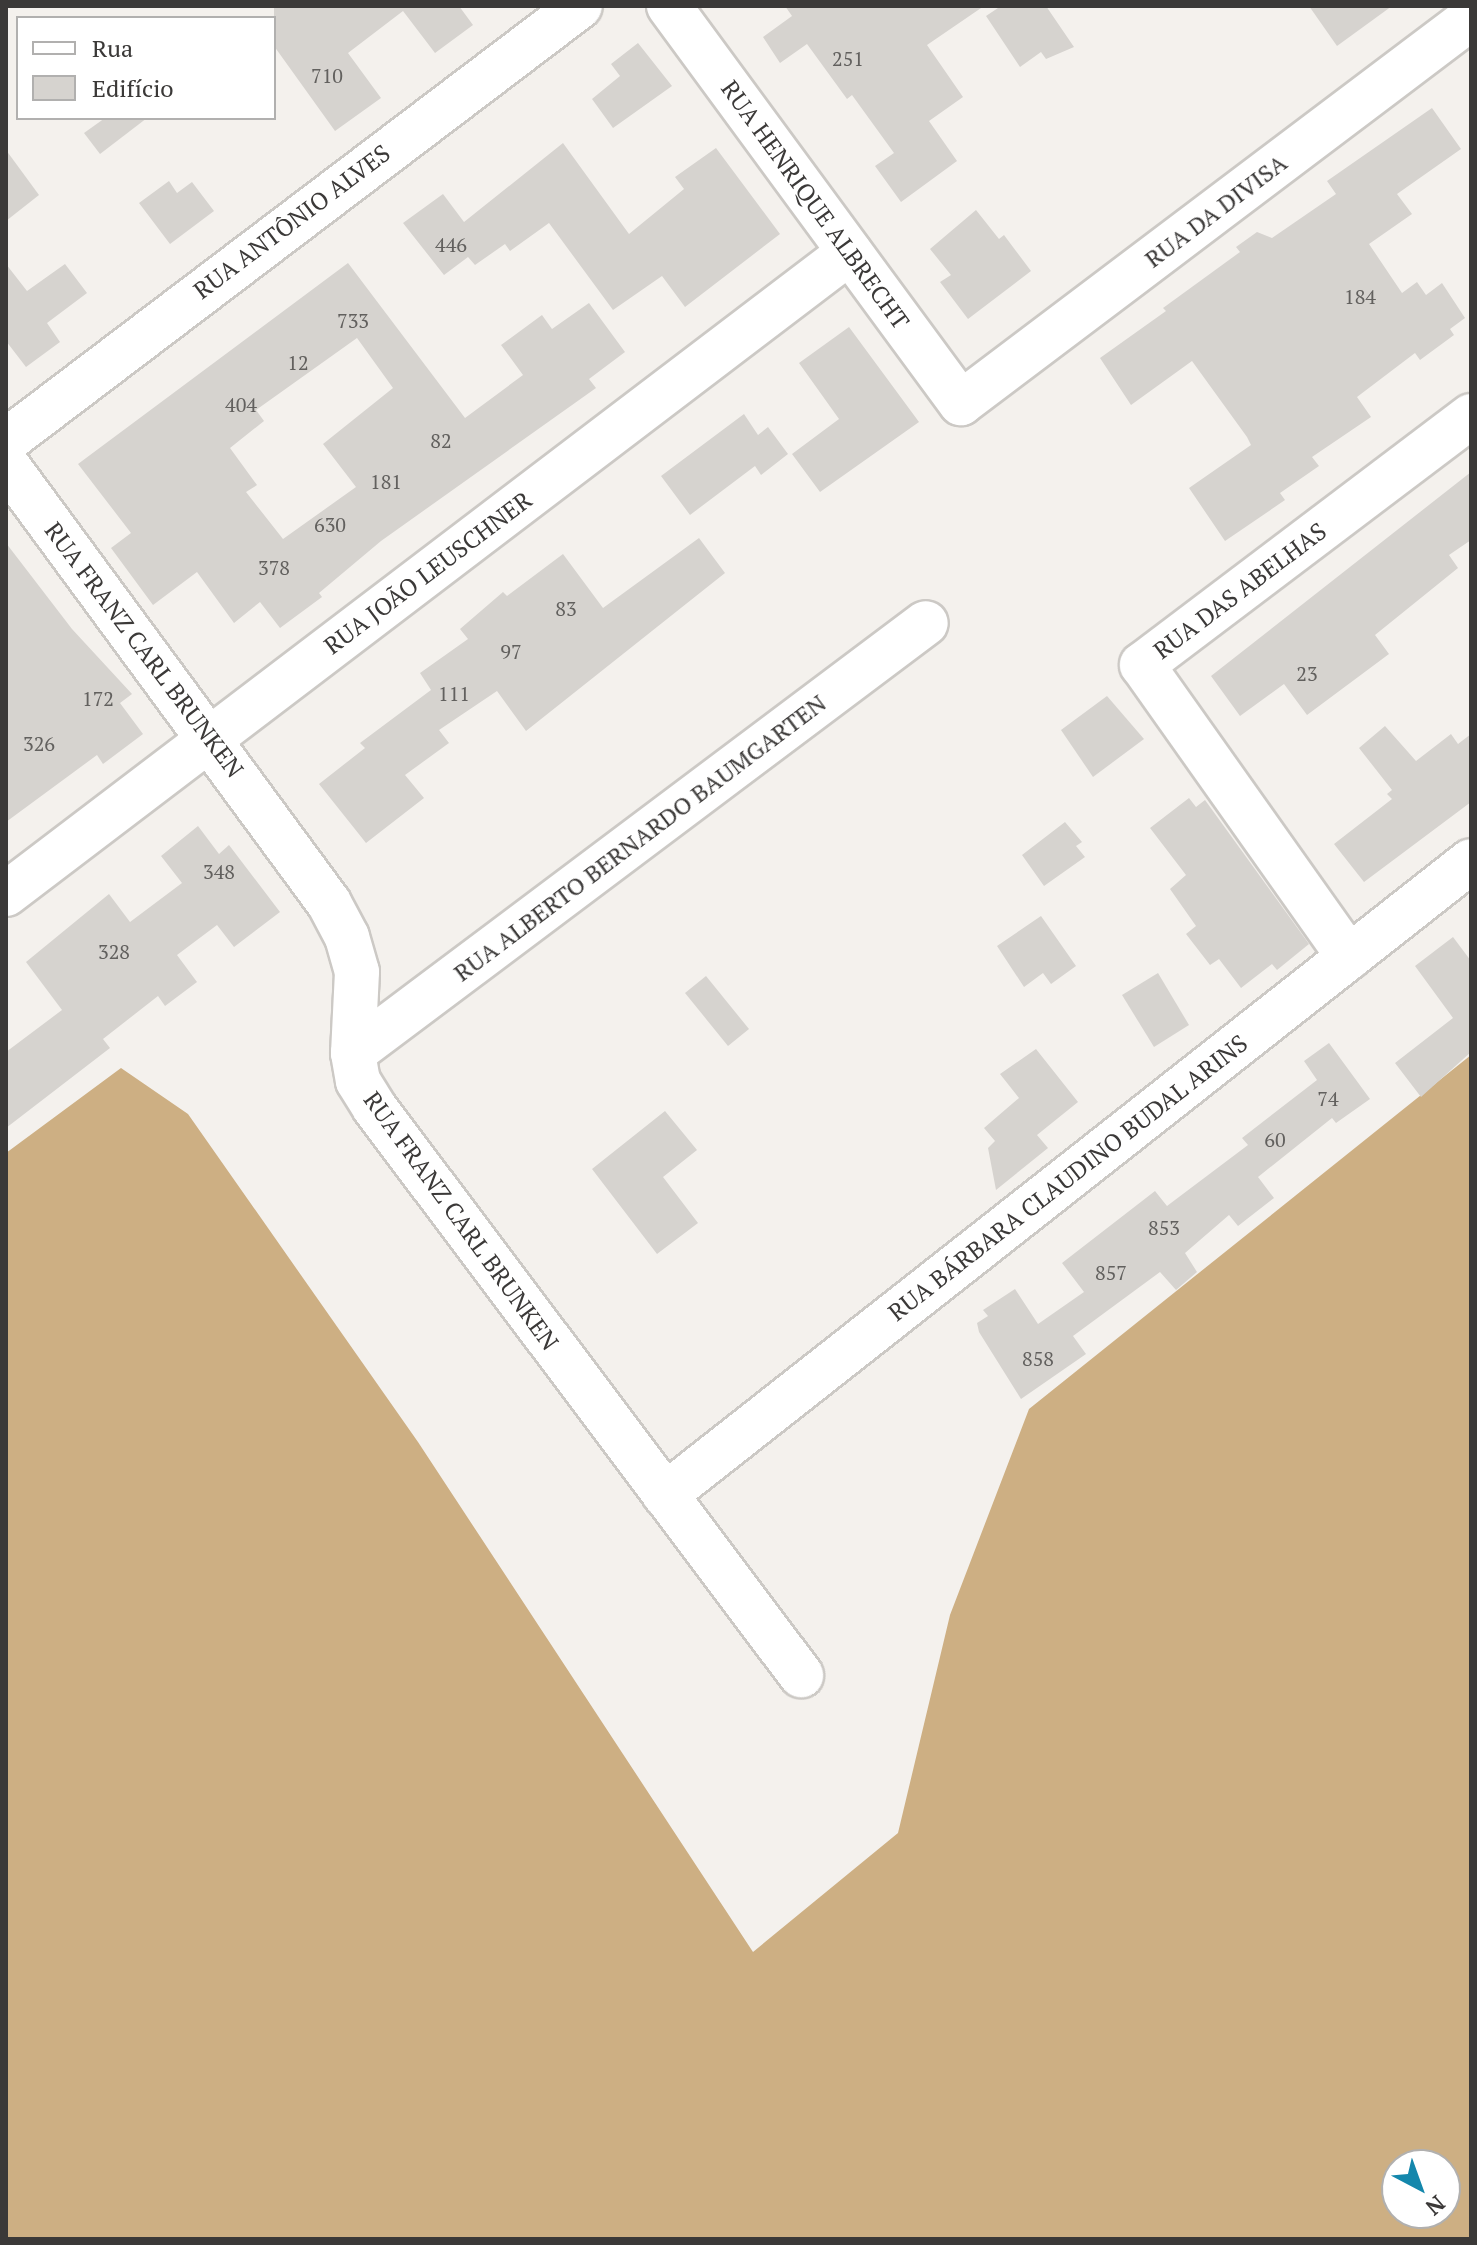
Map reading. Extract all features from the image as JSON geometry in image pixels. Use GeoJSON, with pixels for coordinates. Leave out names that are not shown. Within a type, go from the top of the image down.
{"type":"FeatureCollection","features":[{"type":"Feature","properties":{"kind":"street","name":"RUA ANTÔNIO ALVES"},"geometry":{"type":"LineString","coordinates":[[6,441],[580,6]]}},
{"type":"Feature","properties":{"kind":"street","name":"RUA HENRIQUE ALBRECHT"},"geometry":{"type":"LineString","coordinates":[[669,6],[961,403]]}},
{"type":"Feature","properties":{"kind":"street","name":"RUA DA DIVISA"},"geometry":{"type":"LineString","coordinates":[[961,403],[1471,18]]}},
{"type":"Feature","properties":{"kind":"street","name":"RUA JOÃO LEUSCHNER"},"geometry":{"type":"LineString","coordinates":[[6,894],[850,252]]}},
{"type":"Feature","properties":{"kind":"street","name":"RUA DAS ABELHAS"},"geometry":{"type":"LineString","coordinates":[[1349,957],[1142,665],[1471,416]]}},
{"type":"Feature","properties":{"kind":"street","name":"RUA FRANZ CARL BRUNKEN"},"geometry":{"type":"LineString","coordinates":[[6,464],[308,871],[347,937],[358,1001],[353,1053],[358,1081],[374,1107],[801,1675]]}},
{"type":"Feature","properties":{"kind":"street","name":"RUA ALBERTO BERNARDO BAUMGARTEN"},"geometry":{"type":"LineString","coordinates":[[353,1053],[926,623]]}},
{"type":"Feature","properties":{"kind":"street","name":"RUA BÁRBARA CLAUDINO BUDAL ARINS"},"geometry":{"type":"LineString","coordinates":[[665,1495],[1471,861]]}},
{"type":"Feature","properties":{"kind":"shaded area"},"geometry":{"type":"Polygon","coordinates":[[[1471,1055],[1471,2239],[6,2239],[6,1153],[121,1068],[188,1114],[418,1442],[753,1952],[898,1833],[950,1615],[1029,1409],[1471,1055]]]}},
{"type":"Feature","properties":{"kind":"building"},"geometry":{"type":"Polygon","coordinates":[[[274,6],[459,6],[473,25],[435,53],[403,11],[348,53],[381,98],[335,131],[276,49],[274,6]]]}},
{"type":"Feature","properties":{"kind":"building"},"geometry":{"type":"Polygon","coordinates":[[[785,6],[984,6],[927,45],[963,97],[929,121],[957,161],[901,202],[875,166],[894,153],[852,95],[847,99],[807,44],[780,63],[763,37],[792,16],[785,6]]]}},
{"type":"Feature","properties":{"kind":"building"},"geometry":{"type":"Polygon","coordinates":[[[1001,6],[1046,6],[1074,47],[1046,59],[1041,52],[1020,67],[986,16],[1001,6]]]}},
{"type":"Feature","properties":{"kind":"building"},"geometry":{"type":"Polygon","coordinates":[[[1309,6],[1392,6],[1337,46],[1309,6]]]}},
{"type":"Feature","properties":{"kind":"building"},"geometry":{"type":"Polygon","coordinates":[[[638,43],[672,86],[613,128],[592,99],[620,76],[611,64],[638,43]]]}},
{"type":"Feature","properties":{"kind":"building"},"geometry":{"type":"Polygon","coordinates":[[[1432,108],[1461,149],[1397,194],[1412,214],[1369,244],[1402,293],[1417,282],[1426,295],[1442,283],[1465,318],[1450,329],[1454,335],[1420,360],[1415,353],[1357,397],[1371,417],[1312,457],[1319,466],[1280,493],[1285,500],[1225,541],[1189,488],[1251,445],[1247,437],[1192,361],[1131,405],[1100,358],[1240,252],[1236,247],[1257,232],[1272,238],[1336,194],[1327,181],[1432,108]]]}},
{"type":"Feature","properties":{"kind":"building"},"geometry":{"type":"Polygon","coordinates":[[[102,120],[144,120],[100,154],[84,133],[102,120]]]}},
{"type":"Feature","properties":{"kind":"building"},"geometry":{"type":"Polygon","coordinates":[[[563,143],[629,234],[684,189],[675,177],[716,148],[780,234],[685,307],[662,276],[613,310],[549,223],[510,251],[505,244],[475,265],[468,257],[444,275],[403,223],[443,194],[464,222],[563,143]]]}},
{"type":"Feature","properties":{"kind":"building"},"geometry":{"type":"Polygon","coordinates":[[[6,150],[39,195],[6,221],[6,150]]]}},
{"type":"Feature","properties":{"kind":"building"},"geometry":{"type":"Polygon","coordinates":[[[169,181],[177,193],[192,182],[214,211],[170,244],[139,203],[169,181]]]}},
{"type":"Feature","properties":{"kind":"building"},"geometry":{"type":"Polygon","coordinates":[[[976,210],[999,239],[1004,235],[1031,271],[968,319],[940,282],[951,275],[930,249],[976,210]]]}},
{"type":"Feature","properties":{"kind":"building"},"geometry":{"type":"Polygon","coordinates":[[[348,263],[465,418],[523,375],[501,345],[542,315],[552,329],[589,303],[625,352],[589,379],[596,388],[381,541],[319,593],[322,597],[280,628],[260,602],[234,623],[197,572],[153,605],[111,548],[131,533],[78,464],[348,263]],[[357,338],[256,410],[264,421],[230,448],[257,485],[246,492],[283,539],[356,487],[323,444],[393,388],[357,338]]]}},
{"type":"Feature","properties":{"kind":"building"},"geometry":{"type":"Polygon","coordinates":[[[6,264],[27,291],[65,264],[87,293],[47,323],[60,342],[26,367],[6,341],[6,264]]]}},
{"type":"Feature","properties":{"kind":"building"},"geometry":{"type":"Polygon","coordinates":[[[849,327],[919,422],[820,492],[792,454],[839,419],[799,363],[849,327]]]}},
{"type":"Feature","properties":{"kind":"building"},"geometry":{"type":"Polygon","coordinates":[[[744,414],[758,435],[768,427],[788,454],[761,475],[755,466],[690,515],[661,476],[744,414]]]}},
{"type":"Feature","properties":{"kind":"building"},"geometry":{"type":"Polygon","coordinates":[[[1471,472],[1471,540],[1449,555],[1458,568],[1375,635],[1389,654],[1307,715],[1284,684],[1240,716],[1211,676],[1471,472]]]}},
{"type":"Feature","properties":{"kind":"building"},"geometry":{"type":"Polygon","coordinates":[[[699,538],[725,573],[526,731],[497,691],[439,730],[449,743],[405,775],[424,798],[366,843],[319,784],[365,748],[360,743],[431,690],[420,673],[468,639],[460,629],[503,592],[507,596],[563,554],[603,608],[699,538]]]}},
{"type":"Feature","properties":{"kind":"building"},"geometry":{"type":"Polygon","coordinates":[[[6,543],[72,629],[132,694],[120,703],[143,734],[103,764],[97,755],[6,822],[6,543]]]}},
{"type":"Feature","properties":{"kind":"building"},"geometry":{"type":"Polygon","coordinates":[[[1107,696],[1144,739],[1093,777],[1061,730],[1107,696]]]}},
{"type":"Feature","properties":{"kind":"building"},"geometry":{"type":"Polygon","coordinates":[[[1385,726],[1416,761],[1451,734],[1458,744],[1471,734],[1471,802],[1364,882],[1334,844],[1392,799],[1387,794],[1392,790],[1359,748],[1385,726]]]}},
{"type":"Feature","properties":{"kind":"building"},"geometry":{"type":"Polygon","coordinates":[[[1189,798],[1196,807],[1205,800],[1309,944],[1277,970],[1272,964],[1241,988],[1219,959],[1210,965],[1186,934],[1196,926],[1170,889],[1186,875],[1150,828],[1189,798]]]}},
{"type":"Feature","properties":{"kind":"building"},"geometry":{"type":"Polygon","coordinates":[[[1065,822],[1082,842],[1076,846],[1085,857],[1044,886],[1022,855],[1065,822]]]}},
{"type":"Feature","properties":{"kind":"building"},"geometry":{"type":"Polygon","coordinates":[[[198,826],[219,854],[229,845],[280,912],[234,947],[217,925],[177,955],[197,982],[165,1006],[158,996],[103,1039],[110,1048],[6,1128],[6,1052],[62,1010],[26,962],[109,894],[130,922],[182,883],[161,856],[198,826]]]}},
{"type":"Feature","properties":{"kind":"building"},"geometry":{"type":"Polygon","coordinates":[[[1041,916],[1076,966],[1051,984],[1043,973],[1024,987],[997,946],[1041,916]]]}},
{"type":"Feature","properties":{"kind":"building"},"geometry":{"type":"Polygon","coordinates":[[[1453,937],[1471,961],[1471,1052],[1421,1097],[1395,1063],[1453,1018],[1415,966],[1453,937]]]}},
{"type":"Feature","properties":{"kind":"building"},"geometry":{"type":"Polygon","coordinates":[[[1158,973],[1189,1025],[1154,1047],[1122,995],[1158,973]]]}},
{"type":"Feature","properties":{"kind":"building"},"geometry":{"type":"Polygon","coordinates":[[[706,976],[749,1029],[728,1046],[685,993],[706,976]]]}},
{"type":"Feature","properties":{"kind":"building"},"geometry":{"type":"Polygon","coordinates":[[[1329,1043],[1370,1099],[1336,1123],[1332,1118],[1258,1177],[1274,1198],[1238,1226],[1229,1215],[1185,1253],[1197,1272],[1176,1290],[1160,1272],[1073,1336],[1086,1354],[1021,1399],[979,1332],[977,1323],[988,1316],[983,1310],[1015,1289],[1038,1324],[1084,1292],[1062,1263],[1155,1191],[1167,1206],[1248,1145],[1242,1138],[1317,1080],[1304,1061],[1329,1043]]]}},
{"type":"Feature","properties":{"kind":"building"},"geometry":{"type":"Polygon","coordinates":[[[1036,1049],[1078,1102],[1037,1135],[1048,1148],[996,1190],[988,1148],[995,1141],[984,1128],[1019,1098],[1000,1074],[1036,1049]]]}},
{"type":"Feature","properties":{"kind":"building"},"geometry":{"type":"Polygon","coordinates":[[[665,1111],[697,1150],[663,1177],[698,1223],[657,1254],[592,1169],[665,1111]]]}}]}
